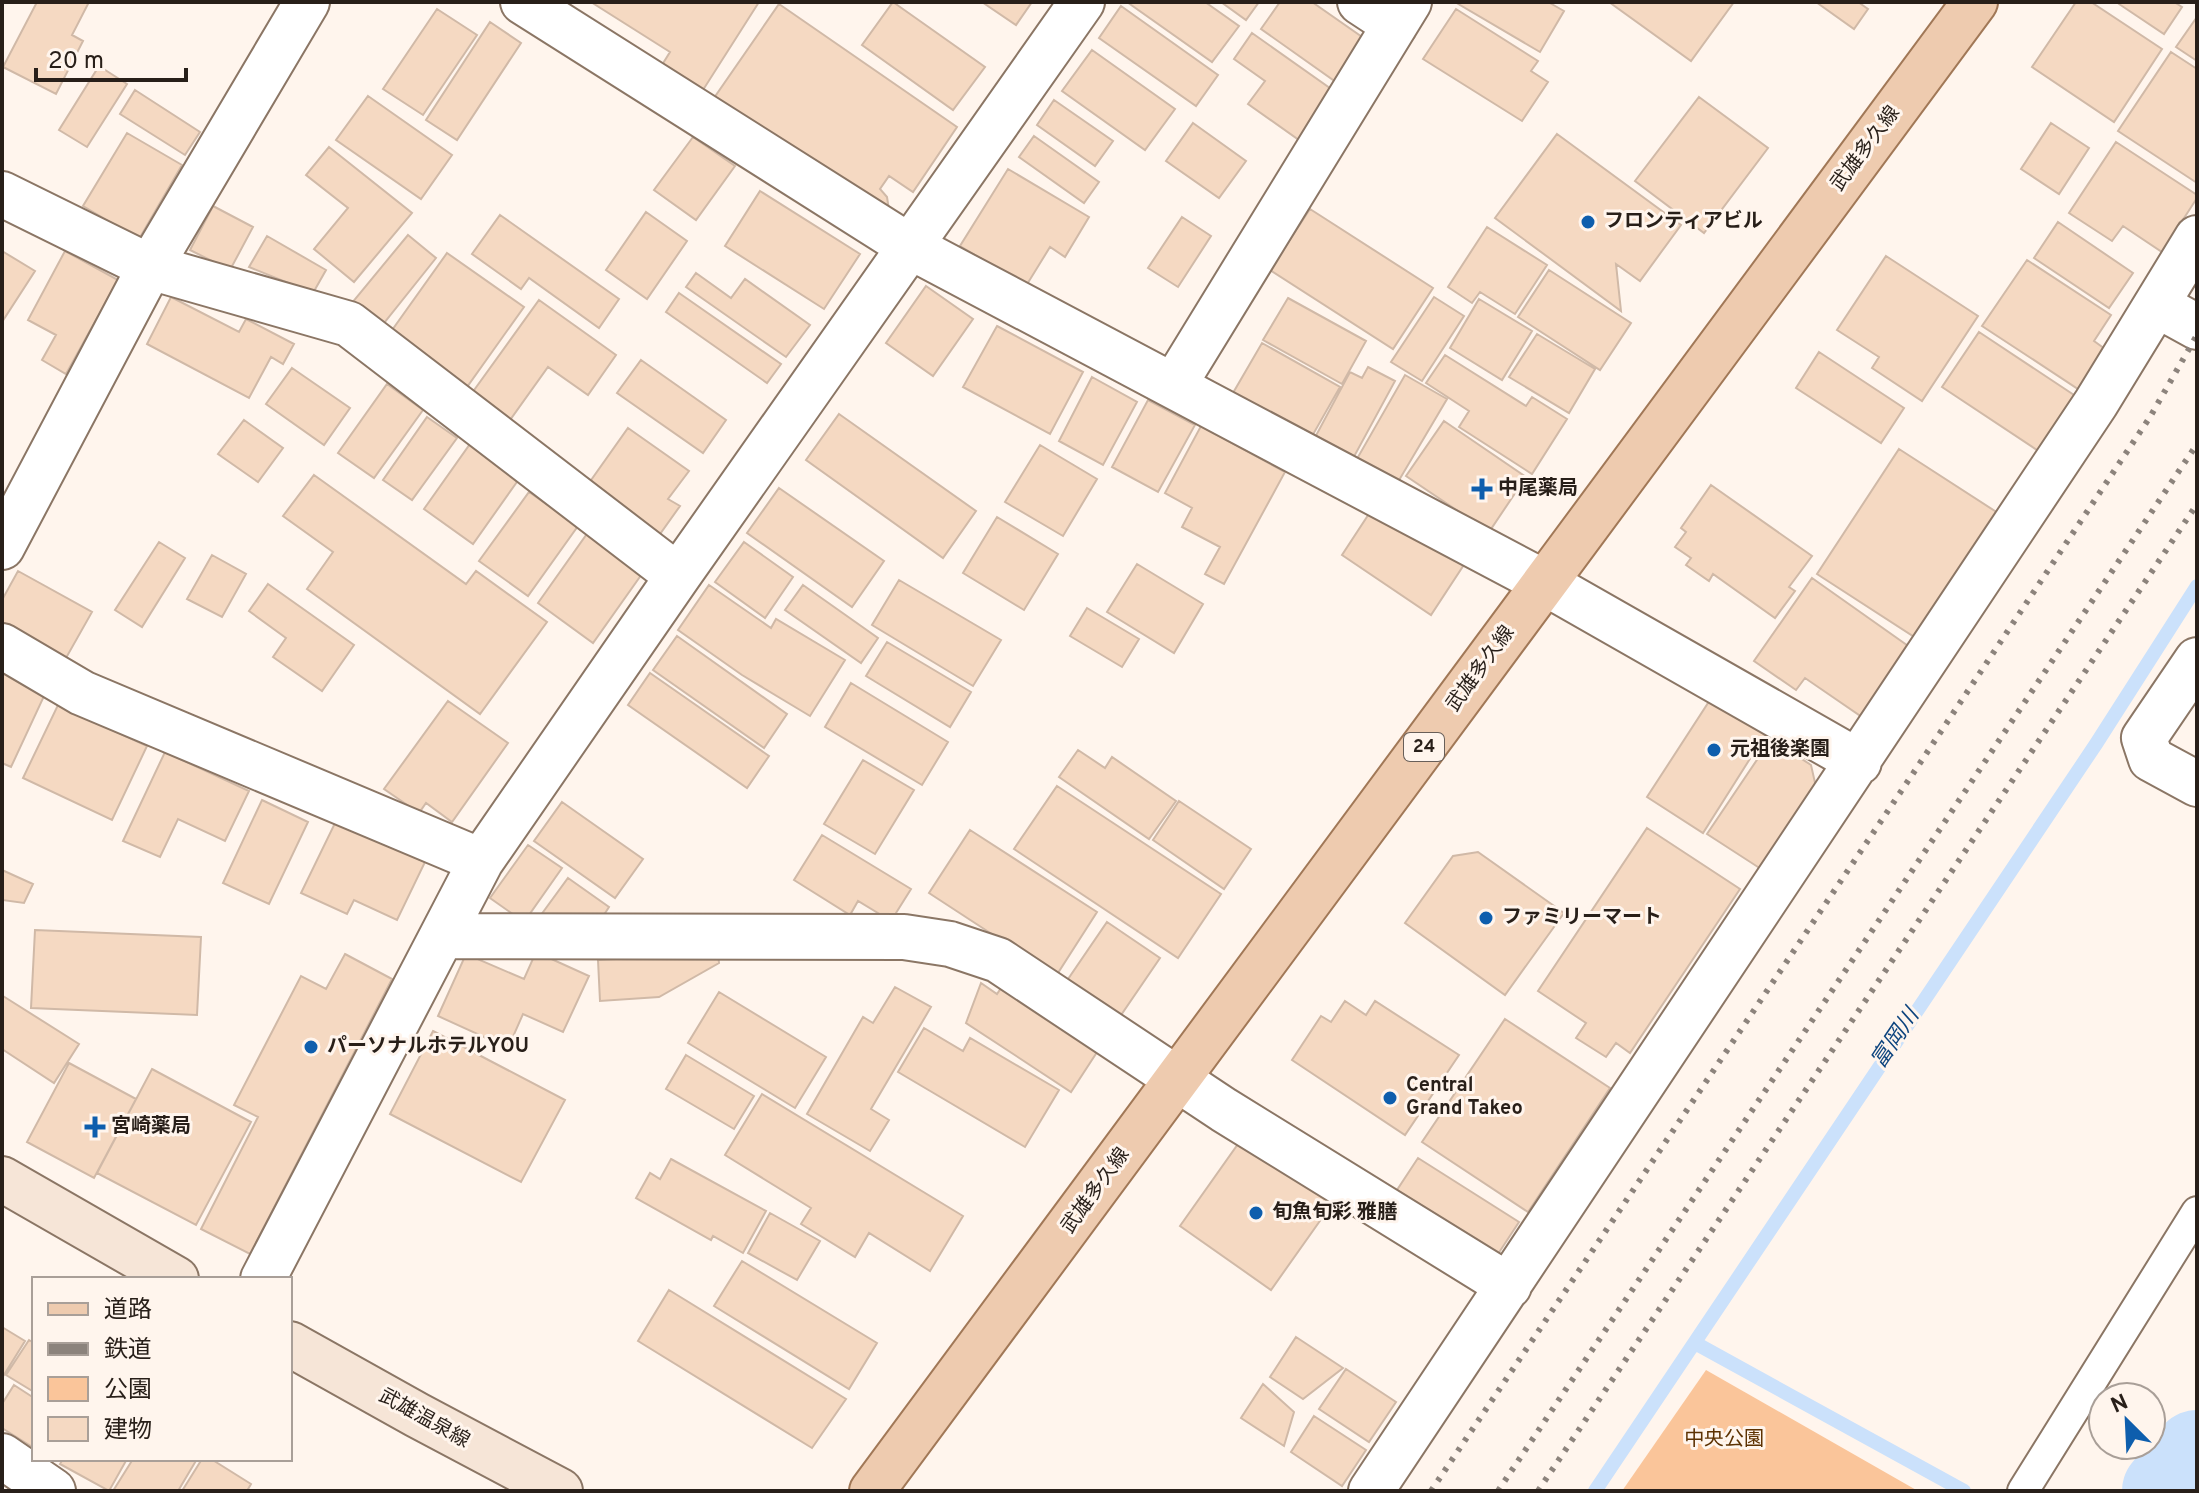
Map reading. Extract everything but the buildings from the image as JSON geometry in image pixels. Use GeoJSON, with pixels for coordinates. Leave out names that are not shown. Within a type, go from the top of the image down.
{"type":"FeatureCollection","features":[{"type":"Feature","properties":{"kind":"main road","name":"武雄多久線"},"geometry":{"type":"LineString","coordinates":[[872,1491],[1975,2]]}},
{"type":"Feature","properties":{"kind":"main road"},"geometry":{"type":"LineString","coordinates":[[2,1179],[173,1277]]}},
{"type":"Feature","properties":{"kind":"main road","name":"武雄温泉線"},"geometry":{"type":"LineString","coordinates":[[292,1345],[560,1491]]}},
{"type":"Feature","properties":{"kind":"street"},"geometry":{"type":"LineString","coordinates":[[2,547],[150,267],[307,2]]}},
{"type":"Feature","properties":{"kind":"street"},"geometry":{"type":"LineString","coordinates":[[523,2],[909,246],[1545,583],[1859,762]]}},
{"type":"Feature","properties":{"kind":"street"},"geometry":{"type":"LineString","coordinates":[[264,1277],[481,861],[1082,2]]}},
{"type":"Feature","properties":{"kind":"street"},"geometry":{"type":"LineString","coordinates":[[1174,385],[1388,10]]}},
{"type":"Feature","properties":{"kind":"street"},"geometry":{"type":"LineString","coordinates":[[2,194],[150,267],[349,324],[678,576]]}},
{"type":"Feature","properties":{"kind":"street"},"geometry":{"type":"LineString","coordinates":[[1371,1491],[2096,403],[2197,238]]}},
{"type":"Feature","properties":{"kind":"street"},"geometry":{"type":"LineString","coordinates":[[2157,305],[2197,327]]}},
{"type":"Feature","properties":{"kind":"street"},"geometry":{"type":"LineString","coordinates":[[2,646],[82,693],[481,861]]}},
{"type":"Feature","properties":{"kind":"street"},"geometry":{"type":"LineString","coordinates":[[2197,660],[2144,738],[2151,759],[2197,784]]}},
{"type":"Feature","properties":{"kind":"street"},"geometry":{"type":"LineString","coordinates":[[443,936],[904,937],[950,944],[998,960],[1224,1110],[1509,1286]]}},
{"type":"Feature","properties":{"kind":"street"},"geometry":{"type":"LineString","coordinates":[[2,1456],[53,1491]]}},
{"type":"Feature","properties":{"kind":"lane"},"geometry":{"type":"LineString","coordinates":[[2023,1491],[2197,1212]]}},
{"type":"Feature","properties":{"kind":"green space","name":"中央公園"},"geometry":{"type":"Polygon","coordinates":[[[1706,1370],[1918,1491],[1622,1491],[1706,1370]]]}},
{"type":"Feature","properties":{"kind":"waterway","name":"富岡川"},"geometry":{"type":"LineString","coordinates":[[1595,1491],[2096,744],[2197,586]]}},
{"type":"Feature","properties":{"kind":"waterway"},"geometry":{"type":"LineString","coordinates":[[1695,1343],[1964,1491]]}},
{"type":"Feature","properties":{"kind":"waterway"},"geometry":{"type":"LineString","coordinates":[[2167,1491],[2197,1455]]}},
{"type":"Feature","properties":{"kind":"railway"},"geometry":{"type":"LineString","coordinates":[[1431,1491],[2150,417],[2197,335]]}},
{"type":"Feature","properties":{"kind":"railway"},"geometry":{"type":"LineString","coordinates":[[1498,1491],[2197,444]]}},
{"type":"Feature","properties":{"kind":"railway"},"geometry":{"type":"LineString","coordinates":[[1538,1491],[2197,504]]}},
{"type":"Feature","properties":{"kind":"place","name":"フロンティアビル"},"geometry":{"type":"Point","coordinates":[1588,222]}},
{"type":"Feature","properties":{"kind":"place","name":"中尾薬局"},"geometry":{"type":"Point","coordinates":[1482,489]}},
{"type":"Feature","properties":{"kind":"place","name":"元祖後楽園"},"geometry":{"type":"Point","coordinates":[1714,750]}},
{"type":"Feature","properties":{"kind":"place","name":"ファミリーマート"},"geometry":{"type":"Point","coordinates":[1486,918]}},
{"type":"Feature","properties":{"kind":"place","name":"パーソナルホテルYOU"},"geometry":{"type":"Point","coordinates":[311,1047]}},
{"type":"Feature","properties":{"kind":"place","name":"Central Grand Takeo"},"geometry":{"type":"Point","coordinates":[1390,1098]}},
{"type":"Feature","properties":{"kind":"place","name":"宮崎薬局"},"geometry":{"type":"Point","coordinates":[95,1127]}},
{"type":"Feature","properties":{"kind":"place","name":"旬魚旬彩 雅膳"},"geometry":{"type":"Point","coordinates":[1256,1213]}}]}
